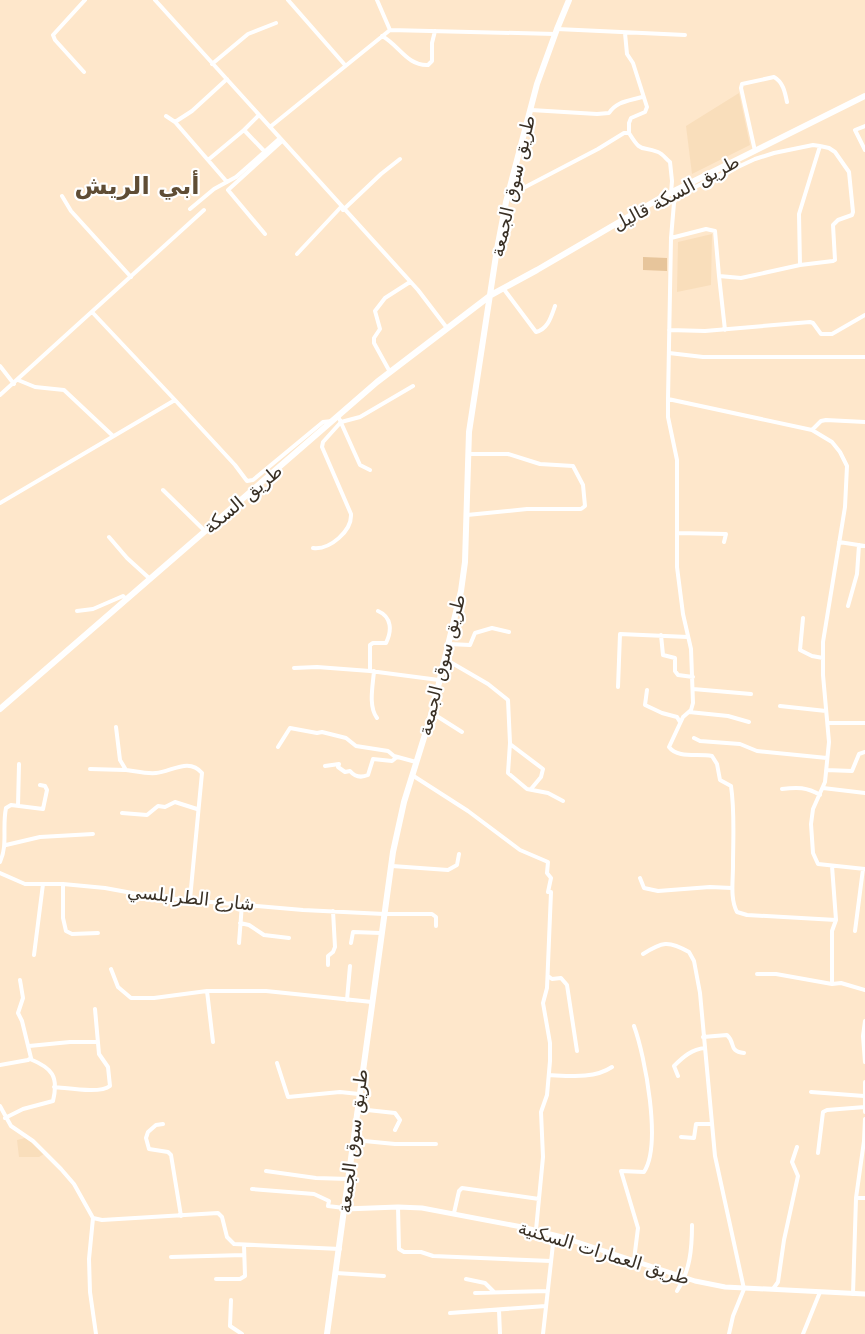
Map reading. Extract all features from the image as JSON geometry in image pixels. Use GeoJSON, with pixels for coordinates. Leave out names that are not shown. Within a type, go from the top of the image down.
{"type":"FeatureCollection","features":[{"type":"Feature","properties":{"kind":"main road","name":"طريق سوق الجمعة"},"geometry":{"type":"LineString","coordinates":[[327,1334],[391,866],[401,812],[432,712],[461,591],[465,562],[469,432],[497,249],[507,196],[537,84],[569,0]]}},
{"type":"Feature","properties":{"kind":"main road","name":"طريق السكة قاليل"},"geometry":{"type":"LineString","coordinates":[[491,295],[662,197],[675,193],[865,96]]}},
{"type":"Feature","properties":{"kind":"main road","name":"طريق السكة"},"geometry":{"type":"LineString","coordinates":[[0,709],[333,421],[340,419],[390,372],[491,295]]}},
{"type":"Feature","properties":{"kind":"main road","name":"طريق العمارات السكنية"},"geometry":{"type":"LineString","coordinates":[[345,1209],[398,1207],[454,1213],[536,1230],[711,1284],[744,1289],[865,1294]]}},
{"type":"Feature","properties":{"kind":"street"},"geometry":{"type":"LineString","coordinates":[[84,72],[53,35],[85,0]]}},
{"type":"Feature","properties":{"kind":"street"},"geometry":{"type":"LineString","coordinates":[[155,0],[431,305],[447,328]]}},
{"type":"Feature","properties":{"kind":"street"},"geometry":{"type":"LineString","coordinates":[[288,0],[345,65]]}},
{"type":"Feature","properties":{"kind":"street"},"geometry":{"type":"LineString","coordinates":[[377,0],[390,30]]}},
{"type":"Feature","properties":{"kind":"street"},"geometry":{"type":"LineString","coordinates":[[212,64],[248,34],[276,22]]}},
{"type":"Feature","properties":{"kind":"street"},"geometry":{"type":"LineString","coordinates":[[270,127],[390,30],[684,34]]}},
{"type":"Feature","properties":{"kind":"street"},"geometry":{"type":"LineString","coordinates":[[382,36],[392,42],[415,64],[428,65],[432,61],[435,31]]}},
{"type":"Feature","properties":{"kind":"street"},"geometry":{"type":"LineString","coordinates":[[625,33],[627,54],[633,63],[647,108],[645,112],[631,118],[629,133],[643,150],[658,152],[670,162],[675,193],[671,237],[668,417],[677,460],[677,567],[692,656],[693,704],[680,722],[670,743],[670,749],[681,754],[712,756],[716,761],[720,780],[731,786],[732,888],[735,910],[740,914],[836,920]]}},
{"type":"Feature","properties":{"kind":"street"},"geometry":{"type":"LineString","coordinates":[[755,152],[742,84],[774,76],[782,84],[787,102]]}},
{"type":"Feature","properties":{"kind":"street"},"geometry":{"type":"LineString","coordinates":[[175,122],[189,114],[227,79]]}},
{"type":"Feature","properties":{"kind":"street"},"geometry":{"type":"LineString","coordinates":[[531,110],[609,113],[619,103],[642,97]]}},
{"type":"Feature","properties":{"kind":"street"},"geometry":{"type":"LineString","coordinates":[[207,160],[259,115]]}},
{"type":"Feature","properties":{"kind":"street"},"geometry":{"type":"LineString","coordinates":[[166,116],[175,122],[227,182]]}},
{"type":"Feature","properties":{"kind":"street"},"geometry":{"type":"LineString","coordinates":[[865,126],[855,130],[865,150]]}},
{"type":"Feature","properties":{"kind":"street"},"geometry":{"type":"LineString","coordinates":[[244,129],[265,152]]}},
{"type":"Feature","properties":{"kind":"street"},"geometry":{"type":"LineString","coordinates":[[507,196],[624,133],[629,133]]}},
{"type":"Feature","properties":{"kind":"street"},"geometry":{"type":"LineString","coordinates":[[190,208],[214,189],[236,177],[281,140]]}},
{"type":"Feature","properties":{"kind":"street"},"geometry":{"type":"LineString","coordinates":[[265,234],[228,190],[281,140]]}},
{"type":"Feature","properties":{"kind":"street"},"geometry":{"type":"LineString","coordinates":[[675,193],[755,159],[813,145],[829,148],[846,164],[849,172],[853,212],[852,215],[838,220],[833,225],[835,260],[800,265],[741,279],[719,276]]}},
{"type":"Feature","properties":{"kind":"street"},"geometry":{"type":"LineString","coordinates":[[800,265],[799,214],[820,146]]}},
{"type":"Feature","properties":{"kind":"street"},"geometry":{"type":"LineString","coordinates":[[297,254],[342,209],[400,159]]}},
{"type":"Feature","properties":{"kind":"street"},"geometry":{"type":"LineString","coordinates":[[62,196],[71,211],[131,277]]}},
{"type":"Feature","properties":{"kind":"street"},"geometry":{"type":"LineString","coordinates":[[662,197],[669,198],[674,203]]}},
{"type":"Feature","properties":{"kind":"street"},"geometry":{"type":"LineString","coordinates":[[0,396],[204,210]]}},
{"type":"Feature","properties":{"kind":"street"},"geometry":{"type":"LineString","coordinates":[[671,237],[706,229],[715,231],[725,330]]}},
{"type":"Feature","properties":{"kind":"street"},"geometry":{"type":"LineString","coordinates":[[390,372],[374,343],[374,338],[380,328],[375,311],[385,298],[410,282]]}},
{"type":"Feature","properties":{"kind":"street"},"geometry":{"type":"LineString","coordinates":[[503,288],[536,332],[543,330],[547,325],[555,306]]}},
{"type":"Feature","properties":{"kind":"street"},"geometry":{"type":"LineString","coordinates":[[92,312],[235,465],[247,481],[253,480],[323,422],[333,421]]}},
{"type":"Feature","properties":{"kind":"street"},"geometry":{"type":"LineString","coordinates":[[669,330],[725,330],[810,322],[821,334],[832,334],[865,315]]}},
{"type":"Feature","properties":{"kind":"street"},"geometry":{"type":"LineString","coordinates":[[669,353],[703,357],[865,357]]}},
{"type":"Feature","properties":{"kind":"street"},"geometry":{"type":"LineString","coordinates":[[0,366],[14,384]]}},
{"type":"Feature","properties":{"kind":"street"},"geometry":{"type":"LineString","coordinates":[[18,380],[35,387],[64,390],[113,436]]}},
{"type":"Feature","properties":{"kind":"street"},"geometry":{"type":"LineString","coordinates":[[313,548],[322,548],[337,539],[346,531],[351,520],[351,514],[322,447],[323,442],[340,419],[360,417],[413,386]]}},
{"type":"Feature","properties":{"kind":"street"},"geometry":{"type":"LineString","coordinates":[[668,399],[812,430],[832,442],[847,466],[845,507],[825,622],[823,658],[828,758],[823,788],[813,809],[810,824],[813,853],[818,864],[864,869],[858,895],[855,931]]}},
{"type":"Feature","properties":{"kind":"street"},"geometry":{"type":"LineString","coordinates":[[0,503],[175,400]]}},
{"type":"Feature","properties":{"kind":"street"},"geometry":{"type":"LineString","coordinates":[[340,419],[360,465],[370,470]]}},
{"type":"Feature","properties":{"kind":"street"},"geometry":{"type":"LineString","coordinates":[[812,430],[821,421],[826,420],[865,422]]}},
{"type":"Feature","properties":{"kind":"street"},"geometry":{"type":"LineString","coordinates":[[467,454],[508,454],[540,464],[573,466],[583,485],[585,506],[581,509],[527,509],[467,514]]}},
{"type":"Feature","properties":{"kind":"street"},"geometry":{"type":"LineString","coordinates":[[163,489],[205,531]]}},
{"type":"Feature","properties":{"kind":"street"},"geometry":{"type":"LineString","coordinates":[[678,533],[726,534],[724,542]]}},
{"type":"Feature","properties":{"kind":"street"},"geometry":{"type":"LineString","coordinates":[[109,537],[149,578]]}},
{"type":"Feature","properties":{"kind":"street"},"geometry":{"type":"LineString","coordinates":[[839,542],[865,546]]}},
{"type":"Feature","properties":{"kind":"street"},"geometry":{"type":"LineString","coordinates":[[848,606],[857,573],[859,545]]}},
{"type":"Feature","properties":{"kind":"street"},"geometry":{"type":"LineString","coordinates":[[77,611],[93,609],[123,596],[127,600]]}},
{"type":"Feature","properties":{"kind":"street"},"geometry":{"type":"LineString","coordinates":[[377,717],[373,708],[370,645],[386,643],[390,631],[389,620],[385,614],[378,611]]}},
{"type":"Feature","properties":{"kind":"street"},"geometry":{"type":"LineString","coordinates":[[803,618],[800,650],[823,658]]}},
{"type":"Feature","properties":{"kind":"street"},"geometry":{"type":"LineString","coordinates":[[449,644],[470,645],[476,633],[488,629],[509,632]]}},
{"type":"Feature","properties":{"kind":"street"},"geometry":{"type":"LineString","coordinates":[[618,687],[620,634],[688,637]]}},
{"type":"Feature","properties":{"kind":"street"},"geometry":{"type":"LineString","coordinates":[[662,636],[663,656],[675,658],[675,670],[678,675],[693,677]]}},
{"type":"Feature","properties":{"kind":"street"},"geometry":{"type":"LineString","coordinates":[[445,659],[496,689],[508,700],[510,743],[508,773],[523,786],[548,793],[563,801]]}},
{"type":"Feature","properties":{"kind":"street"},"geometry":{"type":"LineString","coordinates":[[294,668],[317,667],[372,671],[440,681]]}},
{"type":"Feature","properties":{"kind":"street"},"geometry":{"type":"LineString","coordinates":[[693,689],[751,694]]}},
{"type":"Feature","properties":{"kind":"street"},"geometry":{"type":"LineString","coordinates":[[648,690],[645,705],[677,717],[680,722]]}},
{"type":"Feature","properties":{"kind":"street"},"geometry":{"type":"LineString","coordinates":[[780,706],[826,711]]}},
{"type":"Feature","properties":{"kind":"street"},"geometry":{"type":"LineString","coordinates":[[432,712],[462,732]]}},
{"type":"Feature","properties":{"kind":"street"},"geometry":{"type":"LineString","coordinates":[[688,712],[728,716],[749,722]]}},
{"type":"Feature","properties":{"kind":"street"},"geometry":{"type":"LineString","coordinates":[[828,723],[865,723]]}},
{"type":"Feature","properties":{"kind":"street"},"geometry":{"type":"LineString","coordinates":[[116,727],[120,760],[126,770]]}},
{"type":"Feature","properties":{"kind":"street"},"geometry":{"type":"LineString","coordinates":[[278,747],[290,728],[346,738],[356,746],[388,752],[416,762]]}},
{"type":"Feature","properties":{"kind":"street"},"geometry":{"type":"LineString","coordinates":[[694,738],[700,741],[740,744],[757,751],[828,758]]}},
{"type":"Feature","properties":{"kind":"street"},"geometry":{"type":"LineString","coordinates":[[510,743],[543,769],[541,777],[531,789]]}},
{"type":"Feature","properties":{"kind":"street"},"geometry":{"type":"LineString","coordinates":[[826,770],[853,770],[860,754],[865,752]]}},
{"type":"Feature","properties":{"kind":"street"},"geometry":{"type":"LineString","coordinates":[[325,766],[339,764],[338,767],[345,772],[350,771],[353,775],[362,777],[368,775],[374,759],[392,761],[397,757]]}},
{"type":"Feature","properties":{"kind":"street"},"geometry":{"type":"LineString","coordinates":[[18,806],[19,764]]}},
{"type":"Feature","properties":{"kind":"street"},"geometry":{"type":"LineString","coordinates":[[90,770],[156,773],[181,766],[196,767],[202,773],[189,899]]}},
{"type":"Feature","properties":{"kind":"street"},"geometry":{"type":"LineString","coordinates":[[412,776],[468,811],[519,850],[548,862],[548,876],[551,878],[548,892],[551,892],[546,992],[543,1003],[550,1042],[549,1075],[542,1112],[543,1157],[536,1230]]}},
{"type":"Feature","properties":{"kind":"street"},"geometry":{"type":"LineString","coordinates":[[0,862],[6,845],[3,822],[6,808],[18,806],[43,809],[47,790],[45,786],[40,785]]}},
{"type":"Feature","properties":{"kind":"street"},"geometry":{"type":"LineString","coordinates":[[782,789],[807,788],[820,795]]}},
{"type":"Feature","properties":{"kind":"street"},"geometry":{"type":"LineString","coordinates":[[823,788],[865,793]]}},
{"type":"Feature","properties":{"kind":"street"},"geometry":{"type":"LineString","coordinates":[[122,813],[147,815],[158,806],[165,807],[176,802],[197,808]]}},
{"type":"Feature","properties":{"kind":"street"},"geometry":{"type":"LineString","coordinates":[[6,845],[40,837],[93,834]]}},
{"type":"Feature","properties":{"kind":"street"},"geometry":{"type":"LineString","coordinates":[[391,866],[451,869],[457,865],[459,854]]}},
{"type":"Feature","properties":{"kind":"street"},"geometry":{"type":"LineString","coordinates":[[832,866],[836,920],[832,931],[832,984]]}},
{"type":"Feature","properties":{"kind":"street","name":"شارع الطرابلسي"},"geometry":{"type":"LineString","coordinates":[[0,873],[25,884],[63,884],[105,888],[154,897],[384,915],[432,914],[436,917],[436,926]]}},
{"type":"Feature","properties":{"kind":"street"},"geometry":{"type":"LineString","coordinates":[[640,878],[644,888],[658,891],[711,887],[732,888]]}},
{"type":"Feature","properties":{"kind":"street"},"geometry":{"type":"LineString","coordinates":[[34,955],[43,884]]}},
{"type":"Feature","properties":{"kind":"street"},"geometry":{"type":"LineString","coordinates":[[63,884],[63,918],[66,931],[72,934],[98,933]]}},
{"type":"Feature","properties":{"kind":"street"},"geometry":{"type":"LineString","coordinates":[[239,943],[242,904]]}},
{"type":"Feature","properties":{"kind":"street"},"geometry":{"type":"LineString","coordinates":[[328,965],[328,956],[333,952],[335,946],[333,911]]}},
{"type":"Feature","properties":{"kind":"street"},"geometry":{"type":"LineString","coordinates":[[240,923],[249,925],[264,935],[289,938]]}},
{"type":"Feature","properties":{"kind":"street"},"geometry":{"type":"LineString","coordinates":[[351,943],[353,932],[381,933]]}},
{"type":"Feature","properties":{"kind":"street"},"geometry":{"type":"LineString","coordinates":[[643,954],[659,944],[666,943],[687,950],[692,955],[700,993],[715,1156],[744,1289],[733,1316],[729,1334]]}},
{"type":"Feature","properties":{"kind":"street"},"geometry":{"type":"LineString","coordinates":[[347,1000],[350,966]]}},
{"type":"Feature","properties":{"kind":"street"},"geometry":{"type":"LineString","coordinates":[[111,969],[118,987],[131,998],[154,998],[207,991],[280,992],[372,1002]]}},
{"type":"Feature","properties":{"kind":"street"},"geometry":{"type":"LineString","coordinates":[[756,974],[776,974],[832,984],[840,983],[865,990]]}},
{"type":"Feature","properties":{"kind":"street"},"geometry":{"type":"LineString","coordinates":[[547,975],[552,979],[561,978],[567,985],[577,1051]]}},
{"type":"Feature","properties":{"kind":"street"},"geometry":{"type":"LineString","coordinates":[[20,980],[23,998],[18,1013],[29,1046],[30,1059]]}},
{"type":"Feature","properties":{"kind":"street"},"geometry":{"type":"LineString","coordinates":[[207,991],[213,1042]]}},
{"type":"Feature","properties":{"kind":"street"},"geometry":{"type":"LineString","coordinates":[[54,1088],[108,1088],[109,1071],[99,1054],[95,1009]]}},
{"type":"Feature","properties":{"kind":"street"},"geometry":{"type":"LineString","coordinates":[[865,1021],[863,1036],[865,1062]]}},
{"type":"Feature","properties":{"kind":"street"},"geometry":{"type":"LineString","coordinates":[[634,1026],[640,1041],[647,1080],[651,1151],[644,1172],[621,1171],[638,1228],[634,1260]]}},
{"type":"Feature","properties":{"kind":"street"},"geometry":{"type":"LineString","coordinates":[[703,1037],[727,1035],[736,1052],[744,1053]]}},
{"type":"Feature","properties":{"kind":"street"},"geometry":{"type":"LineString","coordinates":[[29,1046],[83,1041],[97,1042]]}},
{"type":"Feature","properties":{"kind":"street"},"geometry":{"type":"LineString","coordinates":[[678,1076],[674,1066],[688,1053],[705,1048]]}},
{"type":"Feature","properties":{"kind":"street"},"geometry":{"type":"LineString","coordinates":[[0,1065],[30,1059],[48,1067],[53,1075],[54,1098],[51,1103],[23,1109],[5,1118]]}},
{"type":"Feature","properties":{"kind":"street"},"geometry":{"type":"LineString","coordinates":[[277,1063],[288,1097],[340,1092],[359,1094]]}},
{"type":"Feature","properties":{"kind":"street"},"geometry":{"type":"LineString","coordinates":[[549,1075],[585,1076],[599,1074],[612,1067]]}},
{"type":"Feature","properties":{"kind":"street"},"geometry":{"type":"LineString","coordinates":[[818,1154],[823,1112],[865,1109],[865,1082]]}},
{"type":"Feature","properties":{"kind":"street"},"geometry":{"type":"LineString","coordinates":[[811,1092],[864,1096]]}},
{"type":"Feature","properties":{"kind":"street"},"geometry":{"type":"LineString","coordinates":[[0,1106],[11,1126],[33,1141],[62,1169],[74,1184],[93,1218],[89,1259],[90,1292],[96,1334]]}},
{"type":"Feature","properties":{"kind":"street"},"geometry":{"type":"LineString","coordinates":[[357,1109],[395,1113],[400,1120],[395,1130]]}},
{"type":"Feature","properties":{"kind":"street"},"geometry":{"type":"LineString","coordinates":[[853,1294],[856,1198],[865,1119]]}},
{"type":"Feature","properties":{"kind":"street"},"geometry":{"type":"LineString","coordinates":[[163,1124],[156,1125],[148,1132],[147,1146],[149,1149],[168,1152],[171,1155],[181,1216]]}},
{"type":"Feature","properties":{"kind":"street"},"geometry":{"type":"LineString","coordinates":[[681,1137],[694,1138],[696,1124],[712,1124]]}},
{"type":"Feature","properties":{"kind":"street"},"geometry":{"type":"LineString","coordinates":[[353,1140],[395,1144],[436,1144]]}},
{"type":"Feature","properties":{"kind":"street"},"geometry":{"type":"LineString","coordinates":[[773,1290],[778,1282],[784,1240],[798,1176],[792,1162],[798,1147]]}},
{"type":"Feature","properties":{"kind":"street"},"geometry":{"type":"LineString","coordinates":[[266,1171],[316,1178],[349,1179]]}},
{"type":"Feature","properties":{"kind":"street"},"geometry":{"type":"LineString","coordinates":[[454,1213],[459,1191],[462,1188],[539,1199]]}},
{"type":"Feature","properties":{"kind":"street"},"geometry":{"type":"LineString","coordinates":[[252,1189],[314,1194],[329,1201],[328,1206],[345,1209]]}},
{"type":"Feature","properties":{"kind":"street"},"geometry":{"type":"LineString","coordinates":[[856,1198],[865,1198]]}},
{"type":"Feature","properties":{"kind":"street"},"geometry":{"type":"LineString","coordinates":[[398,1207],[400,1251],[421,1251],[433,1256],[551,1261]]}},
{"type":"Feature","properties":{"kind":"street"},"geometry":{"type":"LineString","coordinates":[[93,1218],[102,1220],[214,1213],[221,1214],[229,1240],[234,1244],[340,1249]]}},
{"type":"Feature","properties":{"kind":"street"},"geometry":{"type":"LineString","coordinates":[[677,1291],[686,1276],[692,1226]]}},
{"type":"Feature","properties":{"kind":"street"},"geometry":{"type":"LineString","coordinates":[[543,1334],[554,1235]]}},
{"type":"Feature","properties":{"kind":"street"},"geometry":{"type":"LineString","coordinates":[[216,1279],[240,1279],[245,1276],[244,1245]]}},
{"type":"Feature","properties":{"kind":"street"},"geometry":{"type":"LineString","coordinates":[[171,1257],[244,1256]]}},
{"type":"Feature","properties":{"kind":"street"},"geometry":{"type":"LineString","coordinates":[[336,1274],[384,1276]]}},
{"type":"Feature","properties":{"kind":"street"},"geometry":{"type":"LineString","coordinates":[[466,1279],[485,1283],[494,1293]]}},
{"type":"Feature","properties":{"kind":"street"},"geometry":{"type":"LineString","coordinates":[[475,1293],[548,1291]]}},
{"type":"Feature","properties":{"kind":"street"},"geometry":{"type":"LineString","coordinates":[[802,1334],[820,1292]]}},
{"type":"Feature","properties":{"kind":"street"},"geometry":{"type":"LineString","coordinates":[[231,1300],[230,1326],[242,1334]]}},
{"type":"Feature","properties":{"kind":"street"},"geometry":{"type":"LineString","coordinates":[[450,1313],[546,1306]]}},
{"type":"Feature","properties":{"kind":"street"},"geometry":{"type":"LineString","coordinates":[[499,1310],[500,1334]]}},
{"type":"Feature","properties":{"kind":"shaded area"},"geometry":{"type":"Polygon","coordinates":[[[739,93],[750,145],[692,174],[686,126],[739,93]]]}},
{"type":"Feature","properties":{"kind":"shaded area"},"geometry":{"type":"Polygon","coordinates":[[[712,234],[711,285],[677,292],[678,242],[712,234]]]}},
{"type":"Feature","properties":{"kind":"shaded area"},"geometry":{"type":"Polygon","coordinates":[[[643,257],[667,258],[667,271],[643,270],[643,257]]]}},
{"type":"Feature","properties":{"kind":"shaded area"},"geometry":{"type":"Polygon","coordinates":[[[25,1138],[44,1154],[39,1157],[19,1157],[17,1140],[25,1138]]]}},
{"type":"Feature","properties":{"kind":"district","name":"أبي الريش"},"geometry":{"type":"Point","coordinates":[137,186]}}]}
